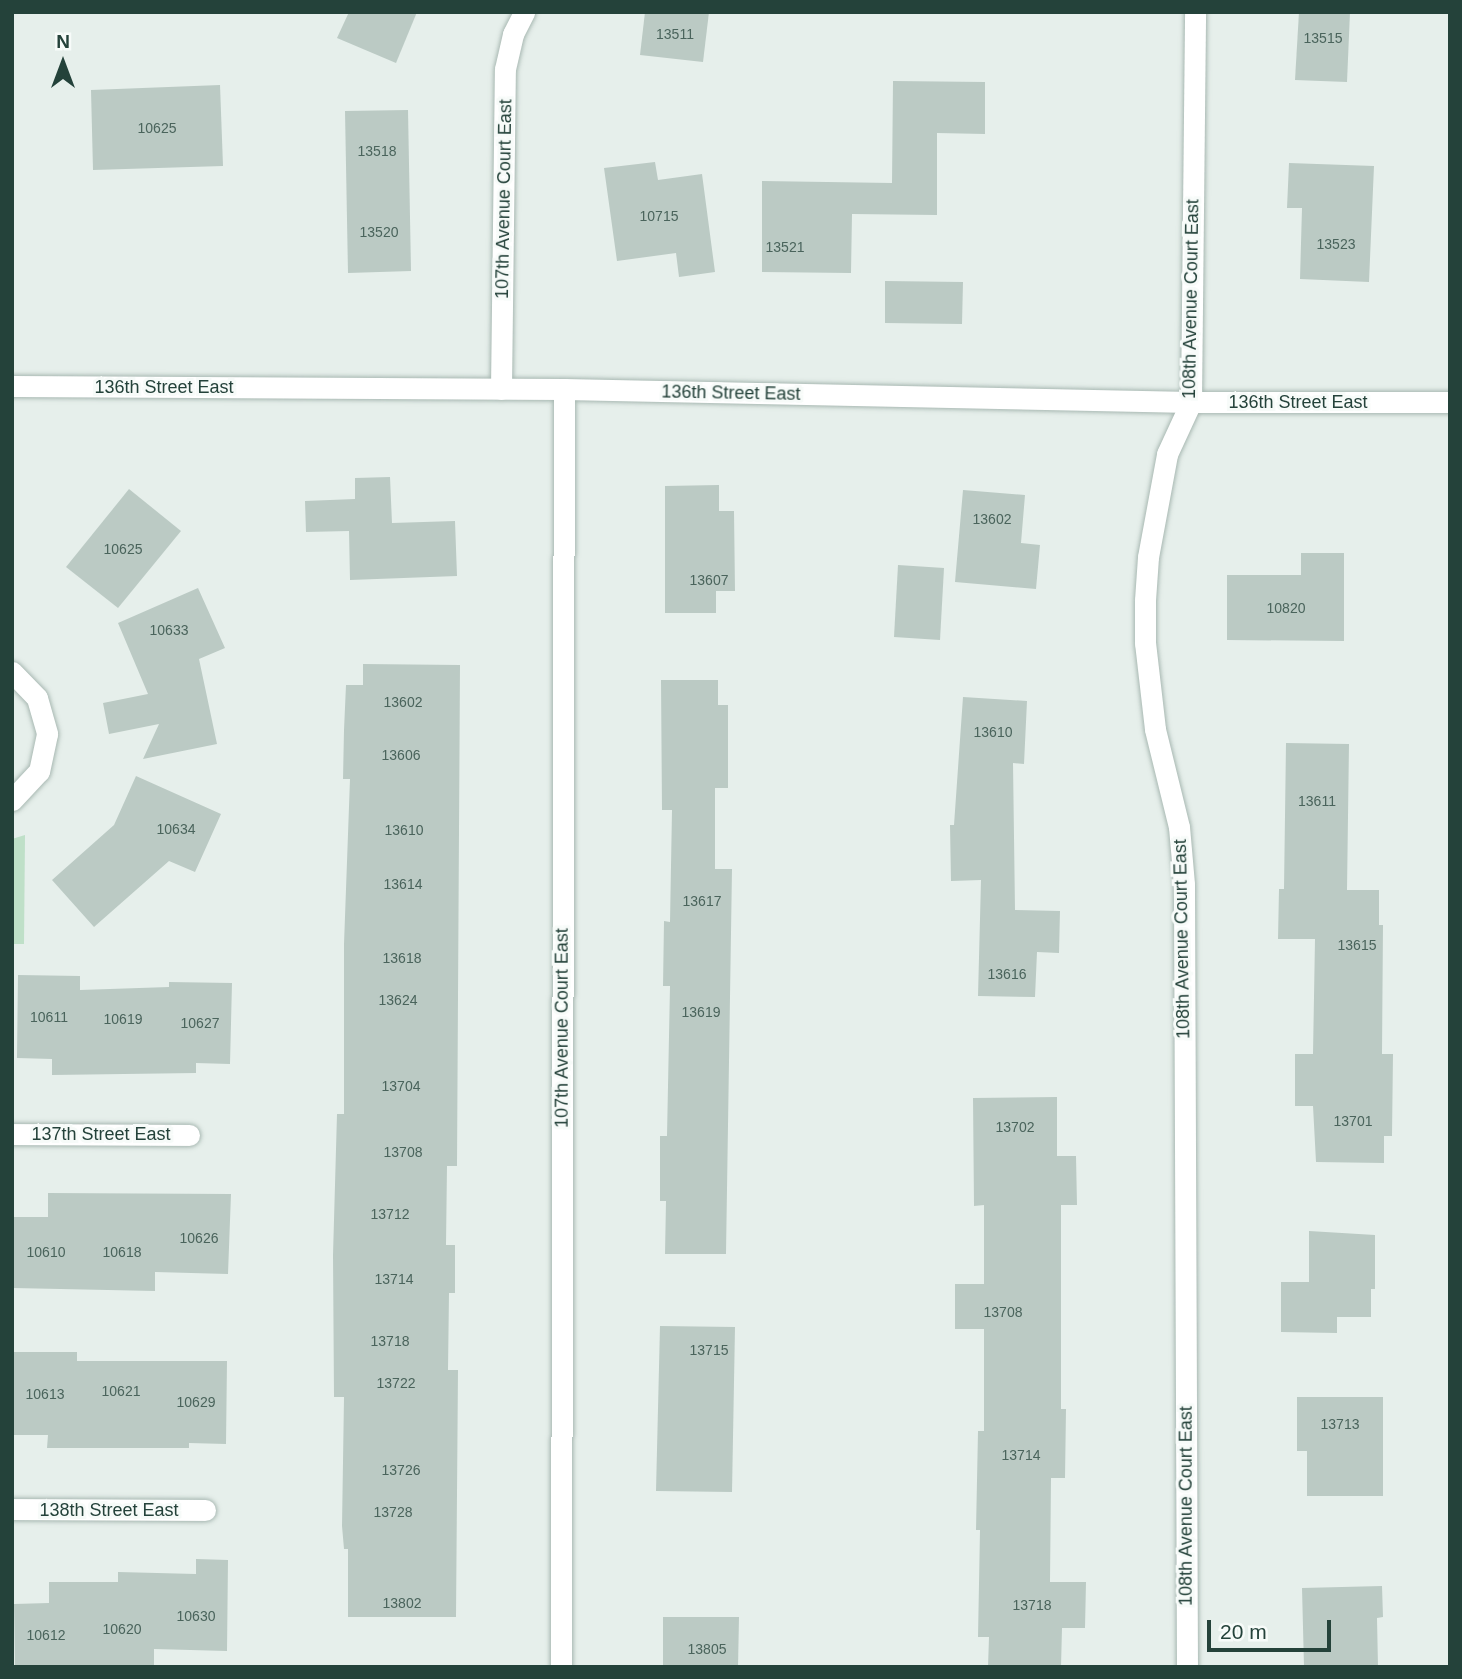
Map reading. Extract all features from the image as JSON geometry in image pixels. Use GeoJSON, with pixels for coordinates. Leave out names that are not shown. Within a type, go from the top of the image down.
{"type":"FeatureCollection","features":[{"type":"Feature","properties":{"kind":"street","name":"107th Avenue Court East"},"geometry":{"type":"LineString","coordinates":[[501,389],[505,69],[513,34],[524,12]]}},
{"type":"Feature","properties":{"kind":"street","name":"108th Avenue Court East"},"geometry":{"type":"LineString","coordinates":[[1187,1667],[1184,884],[1179,827],[1155,729],[1145,643],[1145,600],[1148,557],[1167,454],[1191,402],[1195,12]]}},
{"type":"Feature","properties":{"kind":"street","name":"136th Street East"},"geometry":{"type":"LineString","coordinates":[[12,386],[564,389],[1191,402],[1450,402]]}},
{"type":"Feature","properties":{"kind":"street","name":"107th Avenue Court East"},"geometry":{"type":"LineString","coordinates":[[561,1667],[564,389]]}},
{"type":"Feature","properties":{"kind":"street"},"geometry":{"type":"LineString","coordinates":[[12,672],[37,698],[47,734],[39,771],[12,800]]}},
{"type":"Feature","properties":{"kind":"street","name":"137th Street East"},"geometry":{"type":"LineString","coordinates":[[12,1134],[190,1135]]}},
{"type":"Feature","properties":{"kind":"street","name":"138th Street East"},"geometry":{"type":"LineString","coordinates":[[12,1509],[205,1510]]}},
{"type":"Feature","properties":{"kind":"green space"},"geometry":{"type":"Polygon","coordinates":[[[25,835],[24,944],[12,944],[12,839],[25,835]]]}},
{"type":"Feature","properties":{"kind":"building"},"geometry":{"type":"Polygon","coordinates":[[[349,12],[417,12],[396,63],[337,38],[349,12]]]}},
{"type":"Feature","properties":{"kind":"building"},"geometry":{"type":"Polygon","coordinates":[[[645,12],[709,12],[703,62],[640,55],[645,12]]]}},
{"type":"Feature","properties":{"kind":"building"},"geometry":{"type":"Polygon","coordinates":[[[1299,12],[1350,12],[1347,82],[1295,80],[1299,12]]]}},
{"type":"Feature","properties":{"kind":"building"},"geometry":{"type":"Polygon","coordinates":[[[893,81],[985,82],[985,134],[937,133],[937,215],[852,214],[851,273],[762,272],[762,181],[892,183],[893,81]]]}},
{"type":"Feature","properties":{"kind":"building"},"geometry":{"type":"Polygon","coordinates":[[[220,85],[223,166],[93,170],[91,90],[220,85]]]}},
{"type":"Feature","properties":{"kind":"building"},"geometry":{"type":"Polygon","coordinates":[[[408,110],[411,271],[348,273],[345,111],[408,110]]]}},
{"type":"Feature","properties":{"kind":"building"},"geometry":{"type":"Polygon","coordinates":[[[655,162],[658,180],[702,174],[715,272],[679,277],[676,253],[617,261],[604,168],[655,162]]]}},
{"type":"Feature","properties":{"kind":"building"},"geometry":{"type":"Polygon","coordinates":[[[1289,163],[1374,166],[1369,282],[1300,279],[1302,208],[1287,208],[1289,163]]]}},
{"type":"Feature","properties":{"kind":"building"},"geometry":{"type":"Polygon","coordinates":[[[885,281],[963,282],[962,324],[885,323],[885,281]]]}},
{"type":"Feature","properties":{"kind":"building"},"geometry":{"type":"Polygon","coordinates":[[[390,477],[392,523],[455,521],[457,576],[350,580],[349,531],[306,532],[305,501],[355,499],[355,478],[390,477]]]}},
{"type":"Feature","properties":{"kind":"building"},"geometry":{"type":"Polygon","coordinates":[[[719,485],[719,511],[734,511],[735,591],[716,591],[716,613],[665,613],[665,486],[719,485]]]}},
{"type":"Feature","properties":{"kind":"building"},"geometry":{"type":"Polygon","coordinates":[[[129,489],[181,531],[118,608],[66,567],[129,489]]]}},
{"type":"Feature","properties":{"kind":"building"},"geometry":{"type":"Polygon","coordinates":[[[963,490],[1025,495],[1021,543],[1040,545],[1036,589],[955,582],[963,490]]]}},
{"type":"Feature","properties":{"kind":"building"},"geometry":{"type":"Polygon","coordinates":[[[1301,553],[1344,553],[1344,641],[1227,640],[1227,575],[1301,575],[1301,553]]]}},
{"type":"Feature","properties":{"kind":"building"},"geometry":{"type":"Polygon","coordinates":[[[898,565],[944,568],[940,640],[894,637],[898,565]]]}},
{"type":"Feature","properties":{"kind":"building"},"geometry":{"type":"Polygon","coordinates":[[[198,588],[225,648],[199,659],[217,744],[143,759],[159,724],[109,734],[103,703],[148,694],[118,623],[198,588]]]}},
{"type":"Feature","properties":{"kind":"building"},"geometry":{"type":"Polygon","coordinates":[[[363,664],[460,665],[457,1166],[447,1166],[446,1245],[455,1245],[455,1293],[449,1293],[448,1370],[458,1370],[456,1617],[348,1617],[348,1549],[344,1549],[342,1526],[344,1397],[334,1397],[333,1255],[337,1114],[344,1114],[344,944],[350,779],[343,779],[346,685],[363,685],[363,664]]]}},
{"type":"Feature","properties":{"kind":"building"},"geometry":{"type":"Polygon","coordinates":[[[661,680],[718,680],[718,705],[728,705],[728,788],[715,788],[715,869],[732,869],[726,1254],[665,1254],[666,1201],[660,1201],[660,1136],[667,1136],[670,986],[663,986],[664,921],[670,922],[672,810],[662,810],[661,680]]]}},
{"type":"Feature","properties":{"kind":"building"},"geometry":{"type":"Polygon","coordinates":[[[963,697],[1027,701],[1024,764],[1013,763],[1015,910],[1060,911],[1059,953],[1037,952],[1035,997],[978,996],[981,880],[951,881],[950,825],[954,825],[963,697]]]}},
{"type":"Feature","properties":{"kind":"building"},"geometry":{"type":"Polygon","coordinates":[[[1286,743],[1349,744],[1347,890],[1379,890],[1379,925],[1383,925],[1382,1054],[1393,1054],[1392,1136],[1384,1136],[1384,1163],[1316,1162],[1313,1106],[1295,1106],[1295,1054],[1313,1054],[1315,939],[1278,939],[1279,889],[1284,889],[1286,743]]]}},
{"type":"Feature","properties":{"kind":"building"},"geometry":{"type":"Polygon","coordinates":[[[136,776],[221,814],[195,872],[169,861],[94,927],[52,880],[114,825],[136,776]]]}},
{"type":"Feature","properties":{"kind":"building"},"geometry":{"type":"Polygon","coordinates":[[[18,975],[80,976],[80,990],[169,987],[169,982],[232,983],[230,1064],[196,1063],[196,1073],[52,1075],[52,1059],[17,1058],[18,975]]]}},
{"type":"Feature","properties":{"kind":"building"},"geometry":{"type":"Polygon","coordinates":[[[1057,1097],[1057,1156],[1076,1156],[1077,1205],[1061,1205],[1061,1409],[1066,1409],[1065,1478],[1051,1478],[1050,1582],[1086,1582],[1085,1628],[1062,1628],[1061,1667],[988,1667],[989,1637],[978,1637],[980,1530],[976,1530],[978,1431],[984,1431],[984,1329],[955,1329],[955,1284],[984,1284],[984,1205],[974,1206],[973,1098],[1057,1097]]]}},
{"type":"Feature","properties":{"kind":"building"},"geometry":{"type":"Polygon","coordinates":[[[48,1193],[231,1194],[228,1274],[155,1272],[155,1291],[13,1288],[14,1217],[48,1217],[48,1193]]]}},
{"type":"Feature","properties":{"kind":"building"},"geometry":{"type":"Polygon","coordinates":[[[1309,1231],[1375,1235],[1375,1289],[1371,1289],[1371,1317],[1337,1317],[1337,1333],[1281,1332],[1281,1282],[1309,1282],[1309,1231]]]}},
{"type":"Feature","properties":{"kind":"building"},"geometry":{"type":"Polygon","coordinates":[[[660,1326],[735,1327],[732,1492],[656,1491],[660,1326]]]}},
{"type":"Feature","properties":{"kind":"building"},"geometry":{"type":"Polygon","coordinates":[[[13,1352],[77,1352],[77,1361],[227,1361],[226,1444],[189,1443],[189,1448],[47,1448],[48,1435],[13,1435],[13,1352]]]}},
{"type":"Feature","properties":{"kind":"building"},"geometry":{"type":"Polygon","coordinates":[[[1297,1397],[1383,1397],[1383,1496],[1307,1496],[1307,1451],[1297,1451],[1297,1397]]]}},
{"type":"Feature","properties":{"kind":"building"},"geometry":{"type":"Polygon","coordinates":[[[196,1559],[228,1560],[227,1651],[154,1649],[154,1667],[15,1667],[14,1604],[49,1603],[49,1582],[118,1582],[118,1572],[196,1574],[196,1559]]]}},
{"type":"Feature","properties":{"kind":"building"},"geometry":{"type":"Polygon","coordinates":[[[1382,1586],[1383,1617],[1377,1618],[1378,1667],[1304,1667],[1302,1588],[1382,1586]]]}},
{"type":"Feature","properties":{"kind":"building"},"geometry":{"type":"Polygon","coordinates":[[[663,1617],[739,1617],[738,1667],[663,1667],[663,1617]]]}}]}
